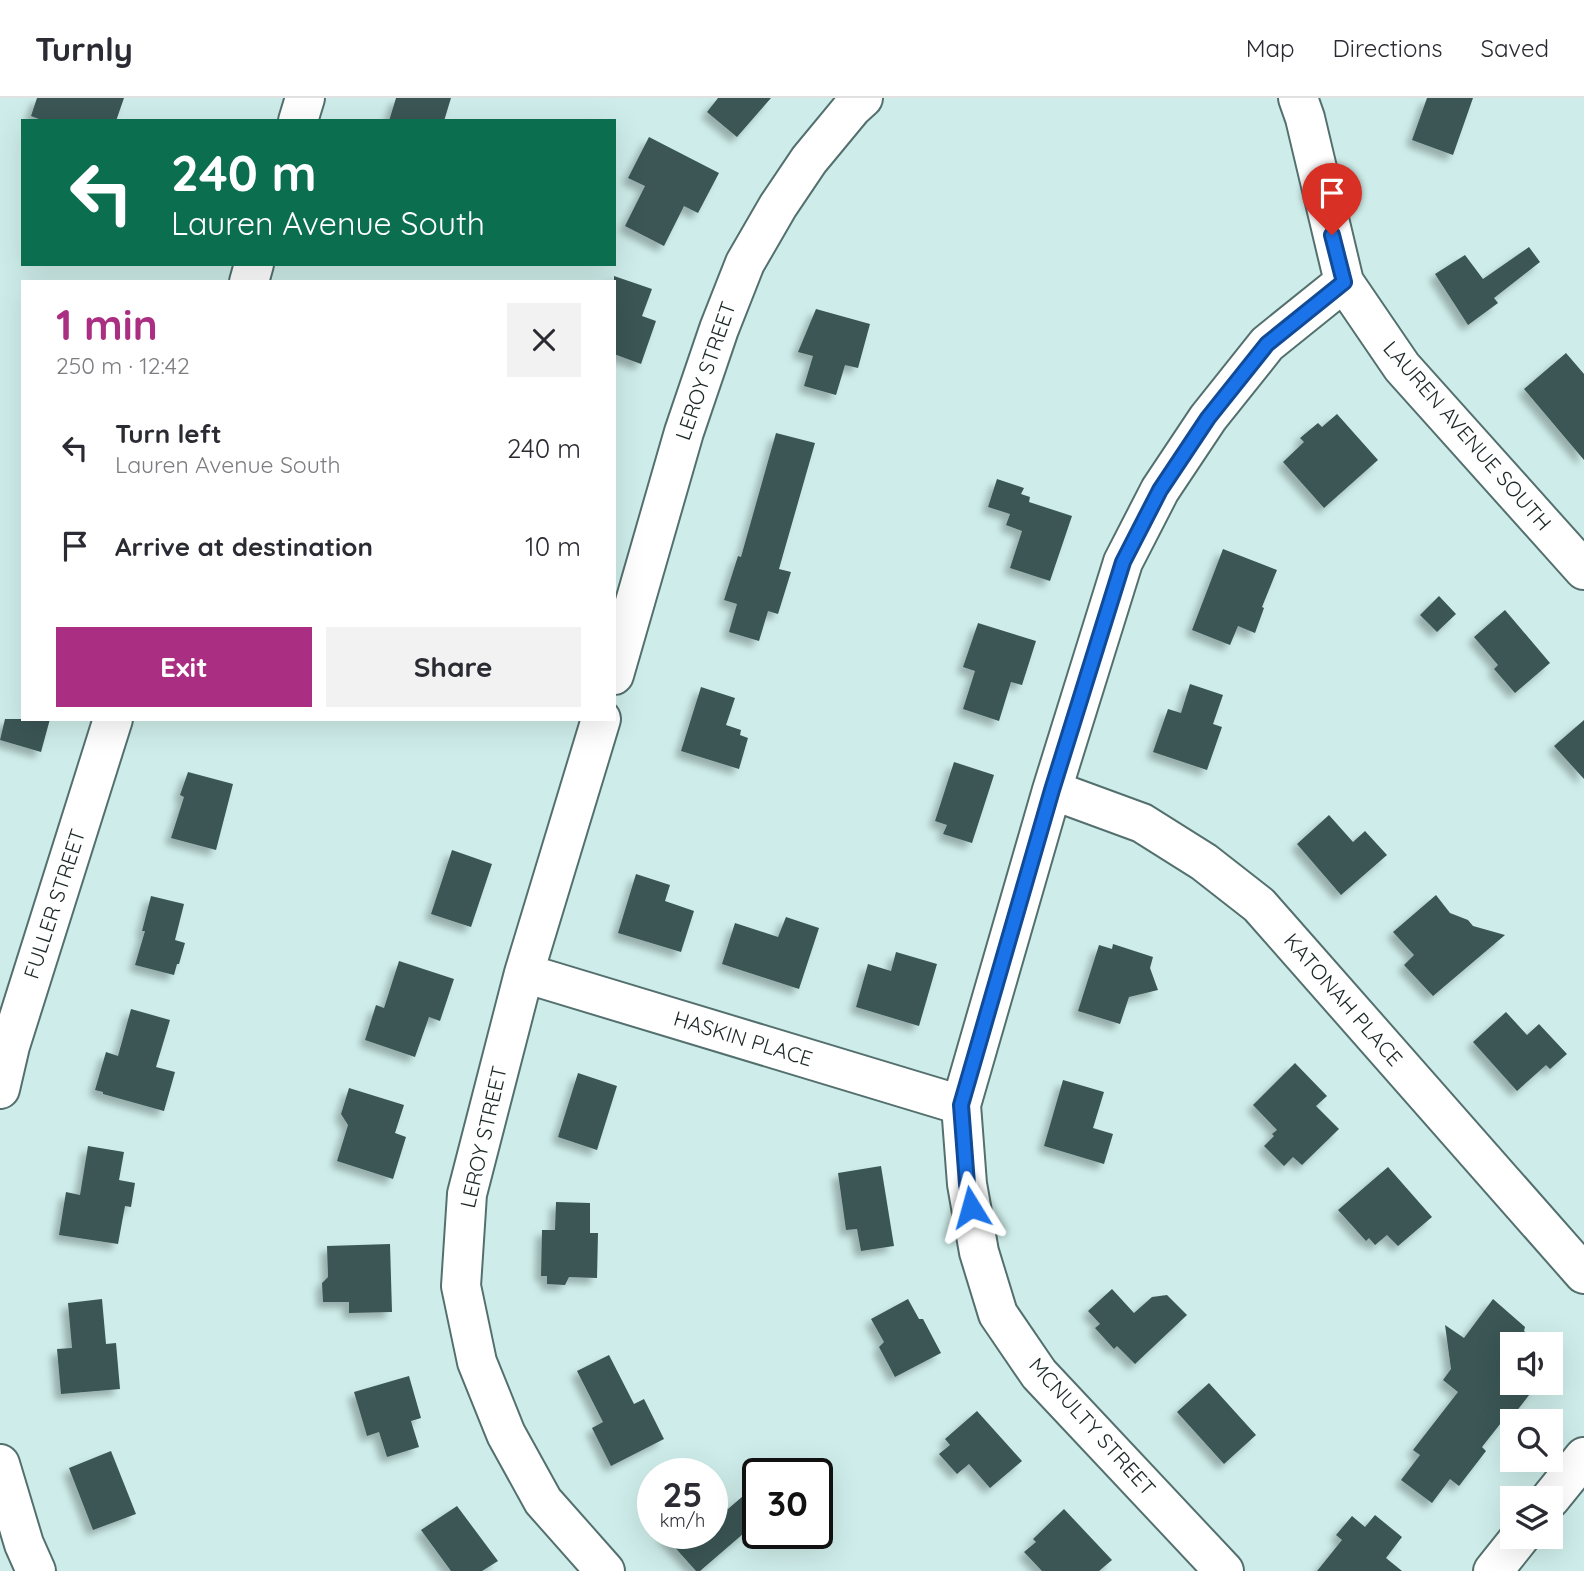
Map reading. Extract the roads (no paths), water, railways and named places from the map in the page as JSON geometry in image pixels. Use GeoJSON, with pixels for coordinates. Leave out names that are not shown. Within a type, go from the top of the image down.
{"type":"FeatureCollection","features":[{"type":"Feature","properties":{"kind":"street"},"geometry":{"type":"LineString","coordinates":[[299,119],[304,98]]}},
{"type":"Feature","properties":{"kind":"street","name":"LEROY STREET"},"geometry":{"type":"LineString","coordinates":[[616,662],[622,622],[719,329],[745,263],[809,160],[863,98]]}},
{"type":"Feature","properties":{"kind":"street","name":"LAUREN AVENUE SOUTH"},"geometry":{"type":"LineString","coordinates":[[1298,98],[1344,282],[1402,367],[1584,570]]}},
{"type":"Feature","properties":{"kind":"street","name":"MCNULTY STREET"},"geometry":{"type":"LineString","coordinates":[[1224,1571],[1039,1374],[998,1314],[979,1252],[967,1184],[961,1105],[1052,790],[1123,562],[1160,490],[1208,418],[1267,344],[1344,282]]}},
{"type":"Feature","properties":{"kind":"street","name":"FULLER STREET"},"geometry":{"type":"LineString","coordinates":[[0,1089],[10,1046],[112,721]]}},
{"type":"Feature","properties":{"kind":"street","name":"LEROY STREET"},"geometry":{"type":"LineString","coordinates":[[600,721],[524,973],[467,1194],[461,1286],[477,1363],[506,1434],[543,1501],[605,1571]]}},
{"type":"Feature","properties":{"kind":"street","name":"KATONAH PLACE"},"geometry":{"type":"LineString","coordinates":[[1052,790],[1142,823],[1204,863],[1259,905],[1584,1274]]}},
{"type":"Feature","properties":{"kind":"street","name":"HASKIN PLACE"},"geometry":{"type":"LineString","coordinates":[[524,973],[961,1105]]}},
{"type":"Feature","properties":{"kind":"street"},"geometry":{"type":"LineString","coordinates":[[1561,1486],[1584,1457]]}},
{"type":"Feature","properties":{"kind":"street"},"geometry":{"type":"LineString","coordinates":[[0,1464],[24,1544],[36,1571]]}},
{"type":"Feature","properties":{"kind":"street"},"geometry":{"type":"LineString","coordinates":[[1493,1571],[1511,1549]]}}]}
